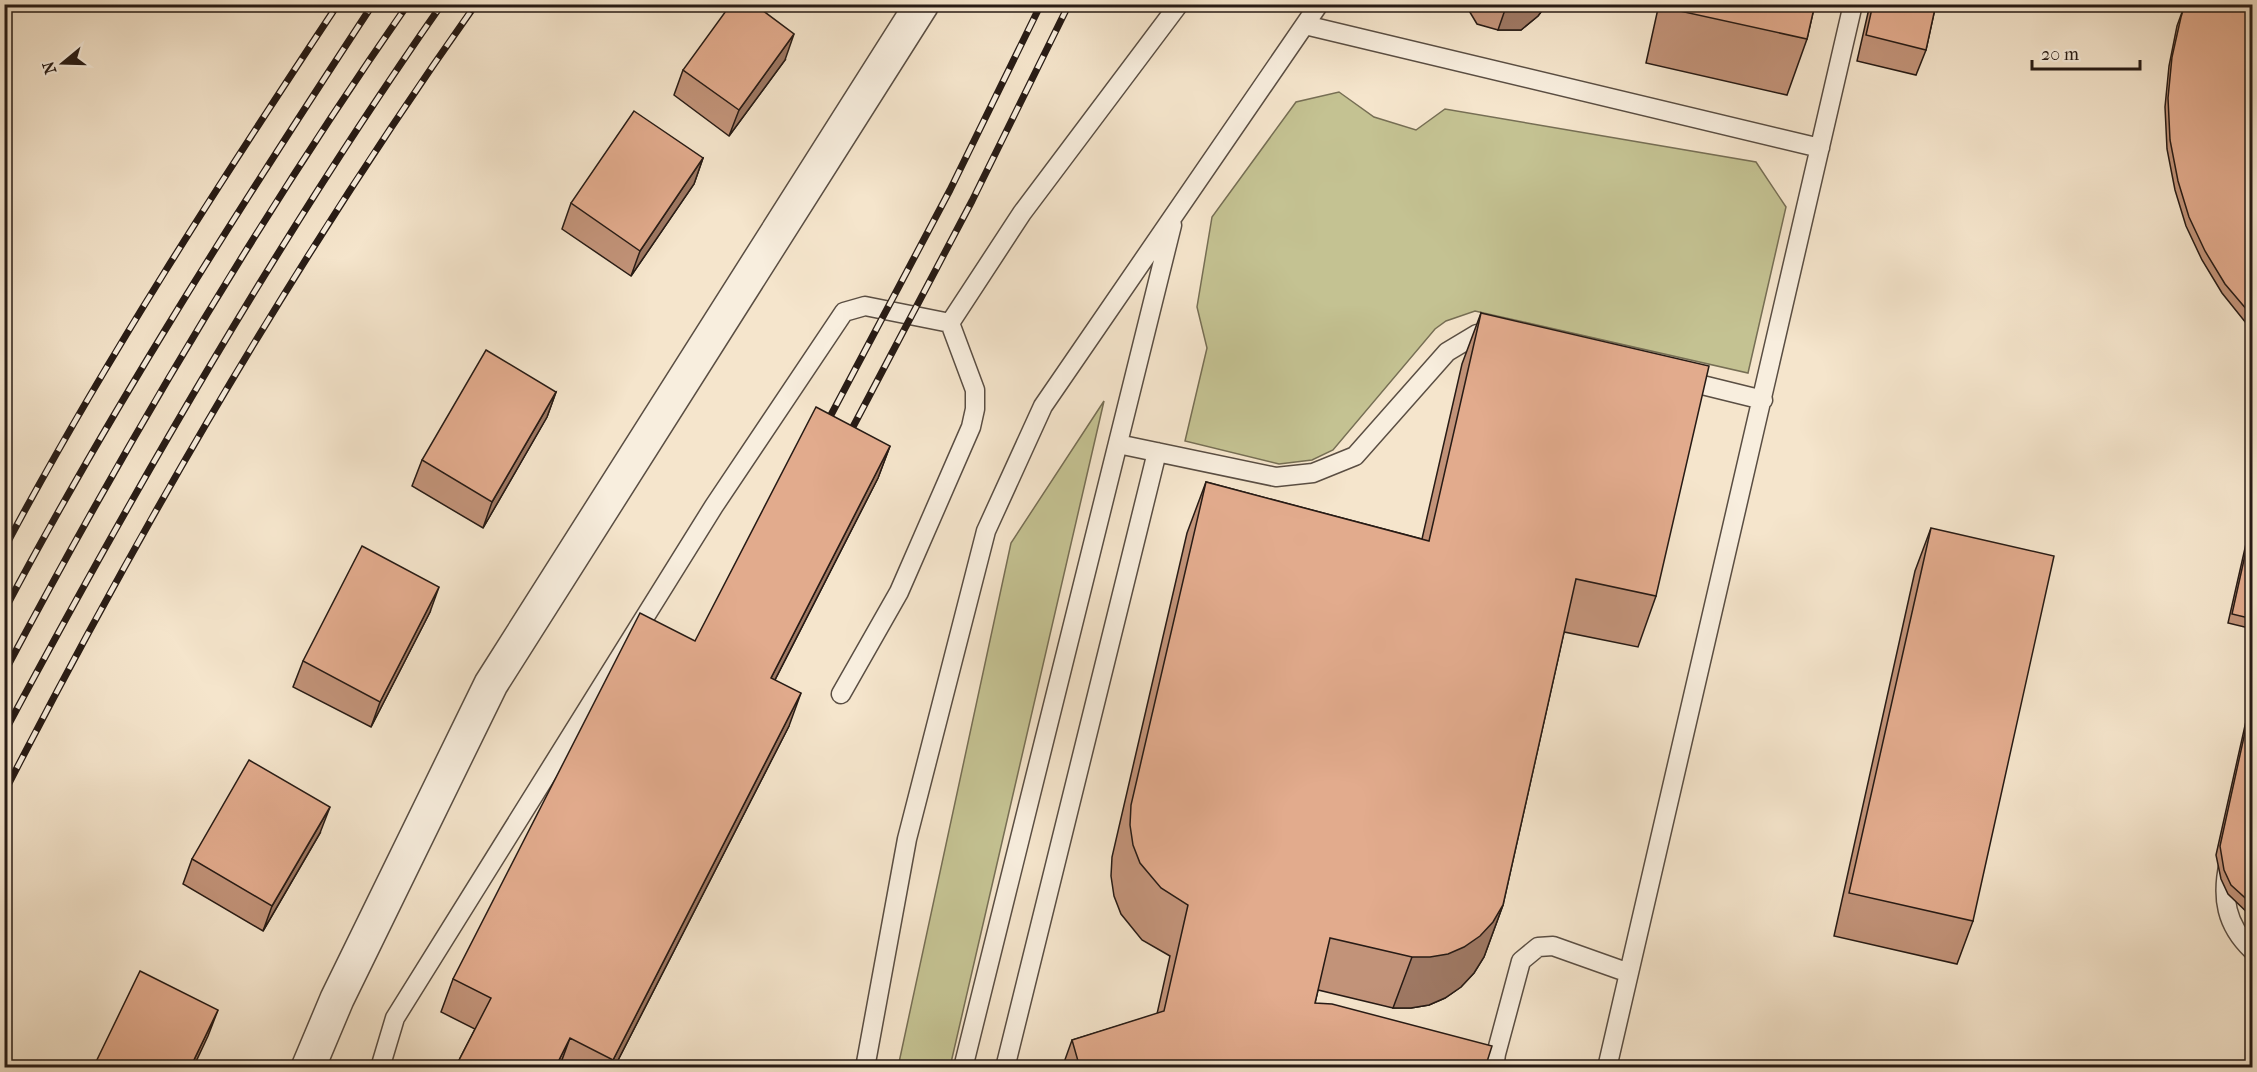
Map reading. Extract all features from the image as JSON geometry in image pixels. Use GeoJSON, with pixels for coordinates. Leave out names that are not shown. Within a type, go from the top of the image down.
{"type":"FeatureCollection","features":[{"type":"Feature","properties":{"kind":"street"},"geometry":{"type":"LineString","coordinates":[[308,1068],[337,999],[491,684],[922,4]]}},
{"type":"Feature","properties":{"kind":"lane"},"geometry":{"type":"LineString","coordinates":[[950,323],[1022,213],[1179,4]]}},
{"type":"Feature","properties":{"kind":"lane"},"geometry":{"type":"LineString","coordinates":[[865,1068],[907,839],[986,531],[1043,406],[1319,4]]}},
{"type":"Feature","properties":{"kind":"lane"},"geometry":{"type":"LineString","coordinates":[[1607,1068],[1853,4]]}},
{"type":"Feature","properties":{"kind":"lane"},"geometry":{"type":"LineString","coordinates":[[1305,25],[1821,148]]}},
{"type":"Feature","properties":{"kind":"lane"},"geometry":{"type":"LineString","coordinates":[[963,1068],[1175,214]]}},
{"type":"Feature","properties":{"kind":"lane"},"geometry":{"type":"LineString","coordinates":[[380,1068],[395,1018],[714,506],[844,312],[865,306],[950,323]]}},
{"type":"Feature","properties":{"kind":"lane"},"geometry":{"type":"LineString","coordinates":[[841,694],[899,592],[971,427],[975,409],[975,390],[950,323]]}},
{"type":"Feature","properties":{"kind":"lane"},"geometry":{"type":"LineString","coordinates":[[1118,444],[1276,477],[1313,473],[1355,456],[1447,352],[1477,334],[1516,339]]}},
{"type":"Feature","properties":{"kind":"lane"},"geometry":{"type":"LineString","coordinates":[[1662,375],[1762,399]]}},
{"type":"Feature","properties":{"kind":"lane"},"geometry":{"type":"LineString","coordinates":[[1005,1068],[1157,452]]}},
{"type":"Feature","properties":{"kind":"lane"},"geometry":{"type":"LineString","coordinates":[[2233,843],[2226,876],[2225,903],[2235,930],[2253,950]]}},
{"type":"Feature","properties":{"kind":"lane"},"geometry":{"type":"LineString","coordinates":[[1494,1068],[1521,961],[1538,947],[1553,946],[1629,973]]}},
{"type":"Feature","properties":{"kind":"shaded area"},"geometry":{"type":"Polygon","coordinates":[[[1339,92],[1374,117],[1416,130],[1445,109],[1756,162],[1786,207],[1748,373],[1475,311],[1446,321],[1435,329],[1333,450],[1312,460],[1279,464],[1185,441],[1207,348],[1197,307],[1212,217],[1296,102],[1339,92]]]}},
{"type":"Feature","properties":{"kind":"shaded area"},"geometry":{"type":"Polygon","coordinates":[[[1104,401],[950,1067],[898,1067],[1011,543],[1104,401]]]}},
{"type":"Feature","properties":{"kind":"building"},"geometry":{"type":"Polygon","coordinates":[[[731,4],[754,4],[794,34],[739,110],[683,70],[731,4]]]}},
{"type":"Feature","properties":{"kind":"building"},"geometry":{"type":"Polygon","coordinates":[[[1667,4],[1815,4],[1807,39],[1666,8],[1667,4]]]}},
{"type":"Feature","properties":{"kind":"building"},"geometry":{"type":"Polygon","coordinates":[[[1873,4],[1936,4],[1926,50],[1866,35],[1873,4]]]}},
{"type":"Feature","properties":{"kind":"building"},"geometry":{"type":"Polygon","coordinates":[[[2185,4],[2253,4],[2253,317],[2225,284],[2205,251],[2189,217],[2178,181],[2170,140],[2168,98],[2172,57],[2185,4]]]}},
{"type":"Feature","properties":{"kind":"building"},"geometry":{"type":"Polygon","coordinates":[[[634,111],[703,158],[640,251],[571,203],[634,111]]]}},
{"type":"Feature","properties":{"kind":"building"},"geometry":{"type":"Polygon","coordinates":[[[1481,313],[1709,366],[1656,596],[1576,579],[1503,905],[1493,922],[1480,936],[1464,947],[1448,954],[1430,957],[1412,957],[1330,938],[1315,1003],[1332,1004],[1492,1046],[1485,1068],[1080,1068],[1072,1040],[1164,1011],[1188,905],[1161,888],[1140,863],[1133,845],[1130,825],[1131,805],[1206,482],[1429,541],[1481,313]]]}},
{"type":"Feature","properties":{"kind":"building"},"geometry":{"type":"Polygon","coordinates":[[[486,350],[556,392],[492,502],[422,460],[486,350]]]}},
{"type":"Feature","properties":{"kind":"building"},"geometry":{"type":"Polygon","coordinates":[[[816,407],[890,446],[771,678],[801,693],[613,1060],[570,1038],[555,1068],[455,1068],[491,998],[453,979],[640,613],[695,641],[816,407]]]}},
{"type":"Feature","properties":{"kind":"building"},"geometry":{"type":"Polygon","coordinates":[[[2253,519],[2253,619],[2232,614],[2253,519]]]}},
{"type":"Feature","properties":{"kind":"building"},"geometry":{"type":"Polygon","coordinates":[[[1931,528],[2054,556],[1973,921],[1849,893],[1931,528]]]}},
{"type":"Feature","properties":{"kind":"building"},"geometry":{"type":"Polygon","coordinates":[[[362,546],[439,587],[380,702],[303,661],[362,546]]]}},
{"type":"Feature","properties":{"kind":"building"},"geometry":{"type":"Polygon","coordinates":[[[2253,696],[2253,905],[2231,885],[2224,870],[2220,846],[2253,696]]]}},
{"type":"Feature","properties":{"kind":"building"},"geometry":{"type":"Polygon","coordinates":[[[249,760],[330,807],[272,906],[192,859],[249,760]]]}},
{"type":"Feature","properties":{"kind":"building"},"geometry":{"type":"Polygon","coordinates":[[[140,971],[218,1010],[190,1068],[93,1068],[140,971]]]}},
{"type":"Feature","properties":{"kind":"railway"},"geometry":{"type":"LineString","coordinates":[[4,549],[42,479],[164,273],[338,4]]}},
{"type":"Feature","properties":{"kind":"railway"},"geometry":{"type":"LineString","coordinates":[[4,611],[90,456],[181,303],[373,4]]}},
{"type":"Feature","properties":{"kind":"railway"},"geometry":{"type":"LineString","coordinates":[[4,673],[50,587],[196,332],[299,166],[408,4]]}},
{"type":"Feature","properties":{"kind":"railway"},"geometry":{"type":"LineString","coordinates":[[4,733],[106,546],[212,362],[324,181],[442,4]]}},
{"type":"Feature","properties":{"kind":"railway"},"geometry":{"type":"LineString","coordinates":[[4,793],[112,590],[226,390],[347,194],[476,4]]}},
{"type":"Feature","properties":{"kind":"railway"},"geometry":{"type":"LineString","coordinates":[[823,430],[950,190],[1041,4]]}},
{"type":"Feature","properties":{"kind":"railway"},"geometry":{"type":"LineString","coordinates":[[845,442],[972,201],[1069,4]]}}]}
